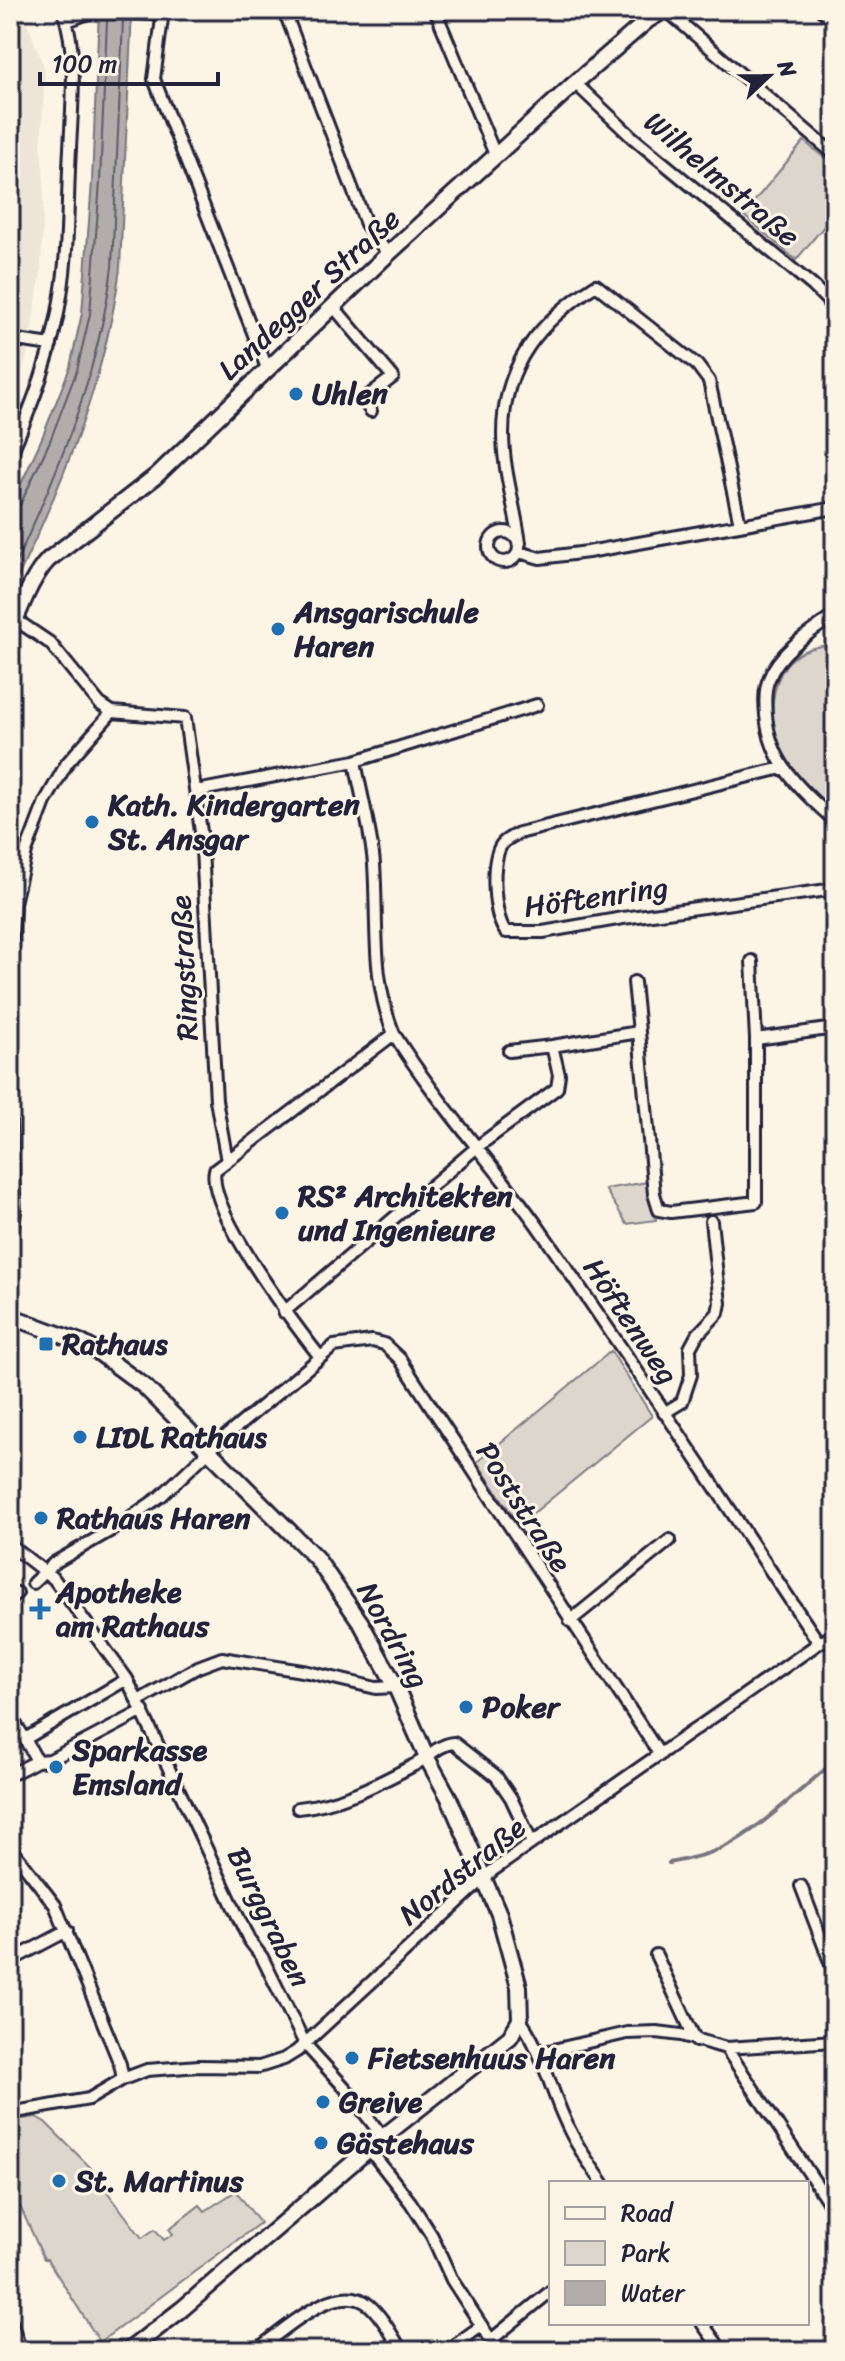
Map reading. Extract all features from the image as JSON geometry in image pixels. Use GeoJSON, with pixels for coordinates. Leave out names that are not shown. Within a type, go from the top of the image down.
{"type":"FeatureCollection","features":[{"type":"Feature","properties":{"kind":"street"},"geometry":{"type":"LineString","coordinates":[[10,456],[34,401],[51,345],[62,293],[72,120],[72,55],[65,16],[91,12],[141,14],[163,10],[154,79],[267,368]]}},
{"type":"Feature","properties":{"kind":"street"},"geometry":{"type":"LineString","coordinates":[[284,10],[366,224],[388,254]]}},
{"type":"Feature","properties":{"kind":"street"},"geometry":{"type":"LineString","coordinates":[[435,10],[496,157]]}},
{"type":"Feature","properties":{"kind":"street"},"geometry":{"type":"LineString","coordinates":[[666,10],[835,155]]}},
{"type":"Feature","properties":{"kind":"street","name":"Landegger Straße"},"geometry":{"type":"LineString","coordinates":[[13,626],[38,571],[48,560],[156,476],[388,254],[575,83],[648,20],[666,10]]}},
{"type":"Feature","properties":{"kind":"street"},"geometry":{"type":"LineString","coordinates":[[821,10],[835,20]]}},
{"type":"Feature","properties":{"kind":"street","name":"Wilhelmstraße"},"geometry":{"type":"LineString","coordinates":[[575,83],[632,137],[813,286],[835,313]]}},
{"type":"Feature","properties":{"kind":"street"},"geometry":{"type":"LineString","coordinates":[[740,524],[709,381],[697,365],[596,285],[564,305],[526,347],[508,389],[503,436],[519,548],[540,558],[835,508]]}},
{"type":"Feature","properties":{"kind":"street"},"geometry":{"type":"LineString","coordinates":[[333,306],[393,377],[363,400],[371,411]]}},
{"type":"Feature","properties":{"kind":"street"},"geometry":{"type":"LineString","coordinates":[[10,339],[51,345]]}},
{"type":"Feature","properties":{"kind":"street"},"geometry":{"type":"LineString","coordinates":[[835,615],[786,653],[769,678],[765,703],[768,736],[782,768],[835,821]]}},
{"type":"Feature","properties":{"kind":"street"},"geometry":{"type":"LineString","coordinates":[[10,966],[14,903],[31,839],[45,802],[67,763],[112,712],[100,704],[50,643],[13,626]]}},
{"type":"Feature","properties":{"kind":"street"},"geometry":{"type":"LineString","coordinates":[[196,791],[355,761],[537,705]]}},
{"type":"Feature","properties":{"kind":"street","name":"Ringstraße"},"geometry":{"type":"LineString","coordinates":[[112,712],[185,718],[201,832],[213,1071],[227,1161],[220,1164],[214,1176],[223,1207],[263,1282],[320,1357]]}},
{"type":"Feature","properties":{"kind":"street"},"geometry":{"type":"LineString","coordinates":[[227,1161],[394,1034],[384,1010],[378,980],[373,860],[355,761]]}},
{"type":"Feature","properties":{"kind":"street","name":"Höftenring"},"geometry":{"type":"LineString","coordinates":[[782,768],[519,833],[503,842],[496,858],[499,924],[506,932],[543,932],[835,889]]}},
{"type":"Feature","properties":{"kind":"street"},"geometry":{"type":"LineString","coordinates":[[634,982],[656,1206],[659,1210],[671,1212],[756,1202],[756,1039],[752,961]]}},
{"type":"Feature","properties":{"kind":"street"},"geometry":{"type":"LineString","coordinates":[[756,1039],[835,1028]]}},
{"type":"Feature","properties":{"kind":"street"},"geometry":{"type":"LineString","coordinates":[[509,1051],[639,1032]]}},
{"type":"Feature","properties":{"kind":"street","name":"Höftenweg"},"geometry":{"type":"LineString","coordinates":[[394,1034],[440,1102],[555,1252],[819,1643]]}},
{"type":"Feature","properties":{"kind":"street"},"geometry":{"type":"LineString","coordinates":[[284,1312],[477,1147],[557,1088],[559,1075],[552,1046]]}},
{"type":"Feature","properties":{"kind":"street"},"geometry":{"type":"LineString","coordinates":[[10,1121],[15,1212],[10,1246]]}},
{"type":"Feature","properties":{"kind":"street"},"geometry":{"type":"LineString","coordinates":[[664,1413],[682,1402],[689,1387],[690,1348],[697,1335],[718,1313],[720,1303],[711,1221]]}},
{"type":"Feature","properties":{"kind":"street","name":"Nordring"},"geometry":{"type":"LineString","coordinates":[[10,1316],[80,1342],[117,1364],[145,1387],[316,1558],[361,1623],[396,1687],[427,1758],[449,1798],[499,1914],[519,1987],[520,2020]]}},
{"type":"Feature","properties":{"kind":"street","name":"Poststraße"},"geometry":{"type":"LineString","coordinates":[[33,1583],[44,1570],[115,1528],[161,1496],[208,1452],[334,1346],[372,1341],[384,1344],[393,1351],[660,1755]]}},
{"type":"Feature","properties":{"kind":"street"},"geometry":{"type":"LineString","coordinates":[[570,1621],[670,1540]]}},
{"type":"Feature","properties":{"kind":"street","name":"Burggraben"},"geometry":{"type":"LineString","coordinates":[[10,1545],[44,1570],[74,1604],[127,1679],[249,1940],[262,1957],[305,2044],[346,2089],[383,2137]]}},
{"type":"Feature","properties":{"kind":"street","name":"Nordstraße"},"geometry":{"type":"LineString","coordinates":[[10,2113],[89,2099],[123,2079],[147,2070],[259,2067],[284,2059],[305,2044],[484,1878],[819,1643],[835,1636]]}},
{"type":"Feature","properties":{"kind":"street"},"geometry":{"type":"LineString","coordinates":[[10,1775],[37,1761],[50,1760],[141,1706],[198,1667],[222,1658],[308,1672],[376,1688],[396,1687]]}},
{"type":"Feature","properties":{"kind":"street"},"geometry":{"type":"LineString","coordinates":[[25,1739],[127,1679]]}},
{"type":"Feature","properties":{"kind":"street"},"geometry":{"type":"LineString","coordinates":[[10,1715],[37,1761]]}},
{"type":"Feature","properties":{"kind":"street"},"geometry":{"type":"LineString","coordinates":[[298,1808],[322,1806],[369,1789],[447,1744],[454,1743],[496,1776],[511,1798],[532,1843]]}},
{"type":"Feature","properties":{"kind":"street"},"geometry":{"type":"LineString","coordinates":[[10,1847],[46,1891],[67,1931],[120,2064],[123,2079]]}},
{"type":"Feature","properties":{"kind":"street"},"geometry":{"type":"LineString","coordinates":[[801,1886],[835,1975]]}},
{"type":"Feature","properties":{"kind":"street"},"geometry":{"type":"LineString","coordinates":[[10,1961],[67,1931]]}},
{"type":"Feature","properties":{"kind":"street"},"geometry":{"type":"LineString","coordinates":[[656,1955],[696,2041]]}},
{"type":"Feature","properties":{"kind":"street"},"geometry":{"type":"LineString","coordinates":[[128,2351],[383,2137],[510,2037],[520,2020],[540,2053],[577,2147],[602,2181]]}},
{"type":"Feature","properties":{"kind":"street"},"geometry":{"type":"LineString","coordinates":[[540,2053],[627,2033],[681,2035],[726,2048],[835,2041]]}},
{"type":"Feature","properties":{"kind":"street"},"geometry":{"type":"LineString","coordinates":[[726,2048],[835,2212]]}},
{"type":"Feature","properties":{"kind":"street"},"geometry":{"type":"LineString","coordinates":[[369,2149],[411,2203],[432,2236],[452,2280],[498,2351]]}},
{"type":"Feature","properties":{"kind":"street"},"geometry":{"type":"LineString","coordinates":[[491,2340],[549,2293]]}},
{"type":"Feature","properties":{"kind":"street"},"geometry":{"type":"LineString","coordinates":[[255,2351],[326,2302],[346,2296],[368,2304],[402,2351]]}},
{"type":"Feature","properties":{"kind":"street"},"geometry":{"type":"LineString","coordinates":[[10,2319],[21,2351]]}},
{"type":"Feature","properties":{"kind":"street"},"geometry":{"type":"LineString","coordinates":[[703,2325],[722,2351]]}},
{"type":"Feature","properties":{"kind":"street"},"geometry":{"type":"LineString","coordinates":[[446,2351],[480,2327]]}},
{"type":"Feature","properties":{"kind":"shaded area"},"geometry":{"type":"Polygon","coordinates":[[[10,10],[22,10],[45,70],[41,147],[44,181],[41,271],[28,351],[10,413],[10,10]]]}},
{"type":"Feature","properties":{"kind":"green space"},"geometry":{"type":"Polygon","coordinates":[[[804,141],[835,167],[835,232],[825,225],[796,260],[743,215],[804,141]]]}},
{"type":"Feature","properties":{"kind":"green space"},"geometry":{"type":"Polygon","coordinates":[[[835,644],[835,813],[804,782],[785,755],[776,733],[773,706],[778,680],[793,658],[820,646],[835,644]]]}},
{"type":"Feature","properties":{"kind":"green space"},"geometry":{"type":"Polygon","coordinates":[[[648,1182],[656,1220],[627,1224],[605,1189],[648,1182]]]}},
{"type":"Feature","properties":{"kind":"green space"},"geometry":{"type":"Polygon","coordinates":[[[611,1351],[652,1416],[519,1525],[477,1462],[611,1351]]]}},
{"type":"Feature","properties":{"kind":"green space"},"geometry":{"type":"Polygon","coordinates":[[[36,2117],[45,2122],[94,2171],[142,2238],[155,2229],[164,2240],[173,2234],[169,2229],[200,2205],[205,2211],[236,2191],[260,2223],[100,2342],[47,2259],[44,2259],[20,2206],[10,2196],[10,2121],[36,2117]]]}},
{"type":"Feature","properties":{"kind":"water"},"geometry":{"type":"Polygon","coordinates":[[[99,10],[132,10],[120,268],[104,353],[92,394],[63,475],[10,594],[10,508],[70,367],[82,313],[92,182],[99,10]]]}},
{"type":"Feature","properties":{"kind":"waterway"},"geometry":{"type":"LineString","coordinates":[[669,1863],[709,1853],[736,1841],[835,1761]]}},
{"type":"Feature","properties":{"kind":"place","name":"Uhlen"},"geometry":{"type":"Point","coordinates":[296,394]}},
{"type":"Feature","properties":{"kind":"place","name":"Ansgarischule Haren"},"geometry":{"type":"Point","coordinates":[278,629]}},
{"type":"Feature","properties":{"kind":"place","name":"Kath. Kindergarten St. Ansgar"},"geometry":{"type":"Point","coordinates":[92,822]}},
{"type":"Feature","properties":{"kind":"place","name":"RS² Architekten und Ingenieure"},"geometry":{"type":"Point","coordinates":[282,1213]}},
{"type":"Feature","properties":{"kind":"place","name":"Rathaus"},"geometry":{"type":"Point","coordinates":[46,1344]}},
{"type":"Feature","properties":{"kind":"place","name":"LIDL Rathaus"},"geometry":{"type":"Point","coordinates":[80,1437]}},
{"type":"Feature","properties":{"kind":"place","name":"Rathaus Haren"},"geometry":{"type":"Point","coordinates":[41,1518]}},
{"type":"Feature","properties":{"kind":"place","name":"Apotheke am Rathaus"},"geometry":{"type":"Point","coordinates":[40,1609]}},
{"type":"Feature","properties":{"kind":"place","name":"Poker"},"geometry":{"type":"Point","coordinates":[466,1707]}},
{"type":"Feature","properties":{"kind":"place","name":"Sparkasse Emsland"},"geometry":{"type":"Point","coordinates":[56,1767]}},
{"type":"Feature","properties":{"kind":"place","name":"Fietsenhuus Haren"},"geometry":{"type":"Point","coordinates":[352,2058]}},
{"type":"Feature","properties":{"kind":"place","name":"Greive"},"geometry":{"type":"Point","coordinates":[323,2102]}},
{"type":"Feature","properties":{"kind":"place","name":"Gästehaus"},"geometry":{"type":"Point","coordinates":[321,2143]}},
{"type":"Feature","properties":{"kind":"place","name":"St. Martinus"},"geometry":{"type":"Point","coordinates":[59,2181]}}]}
